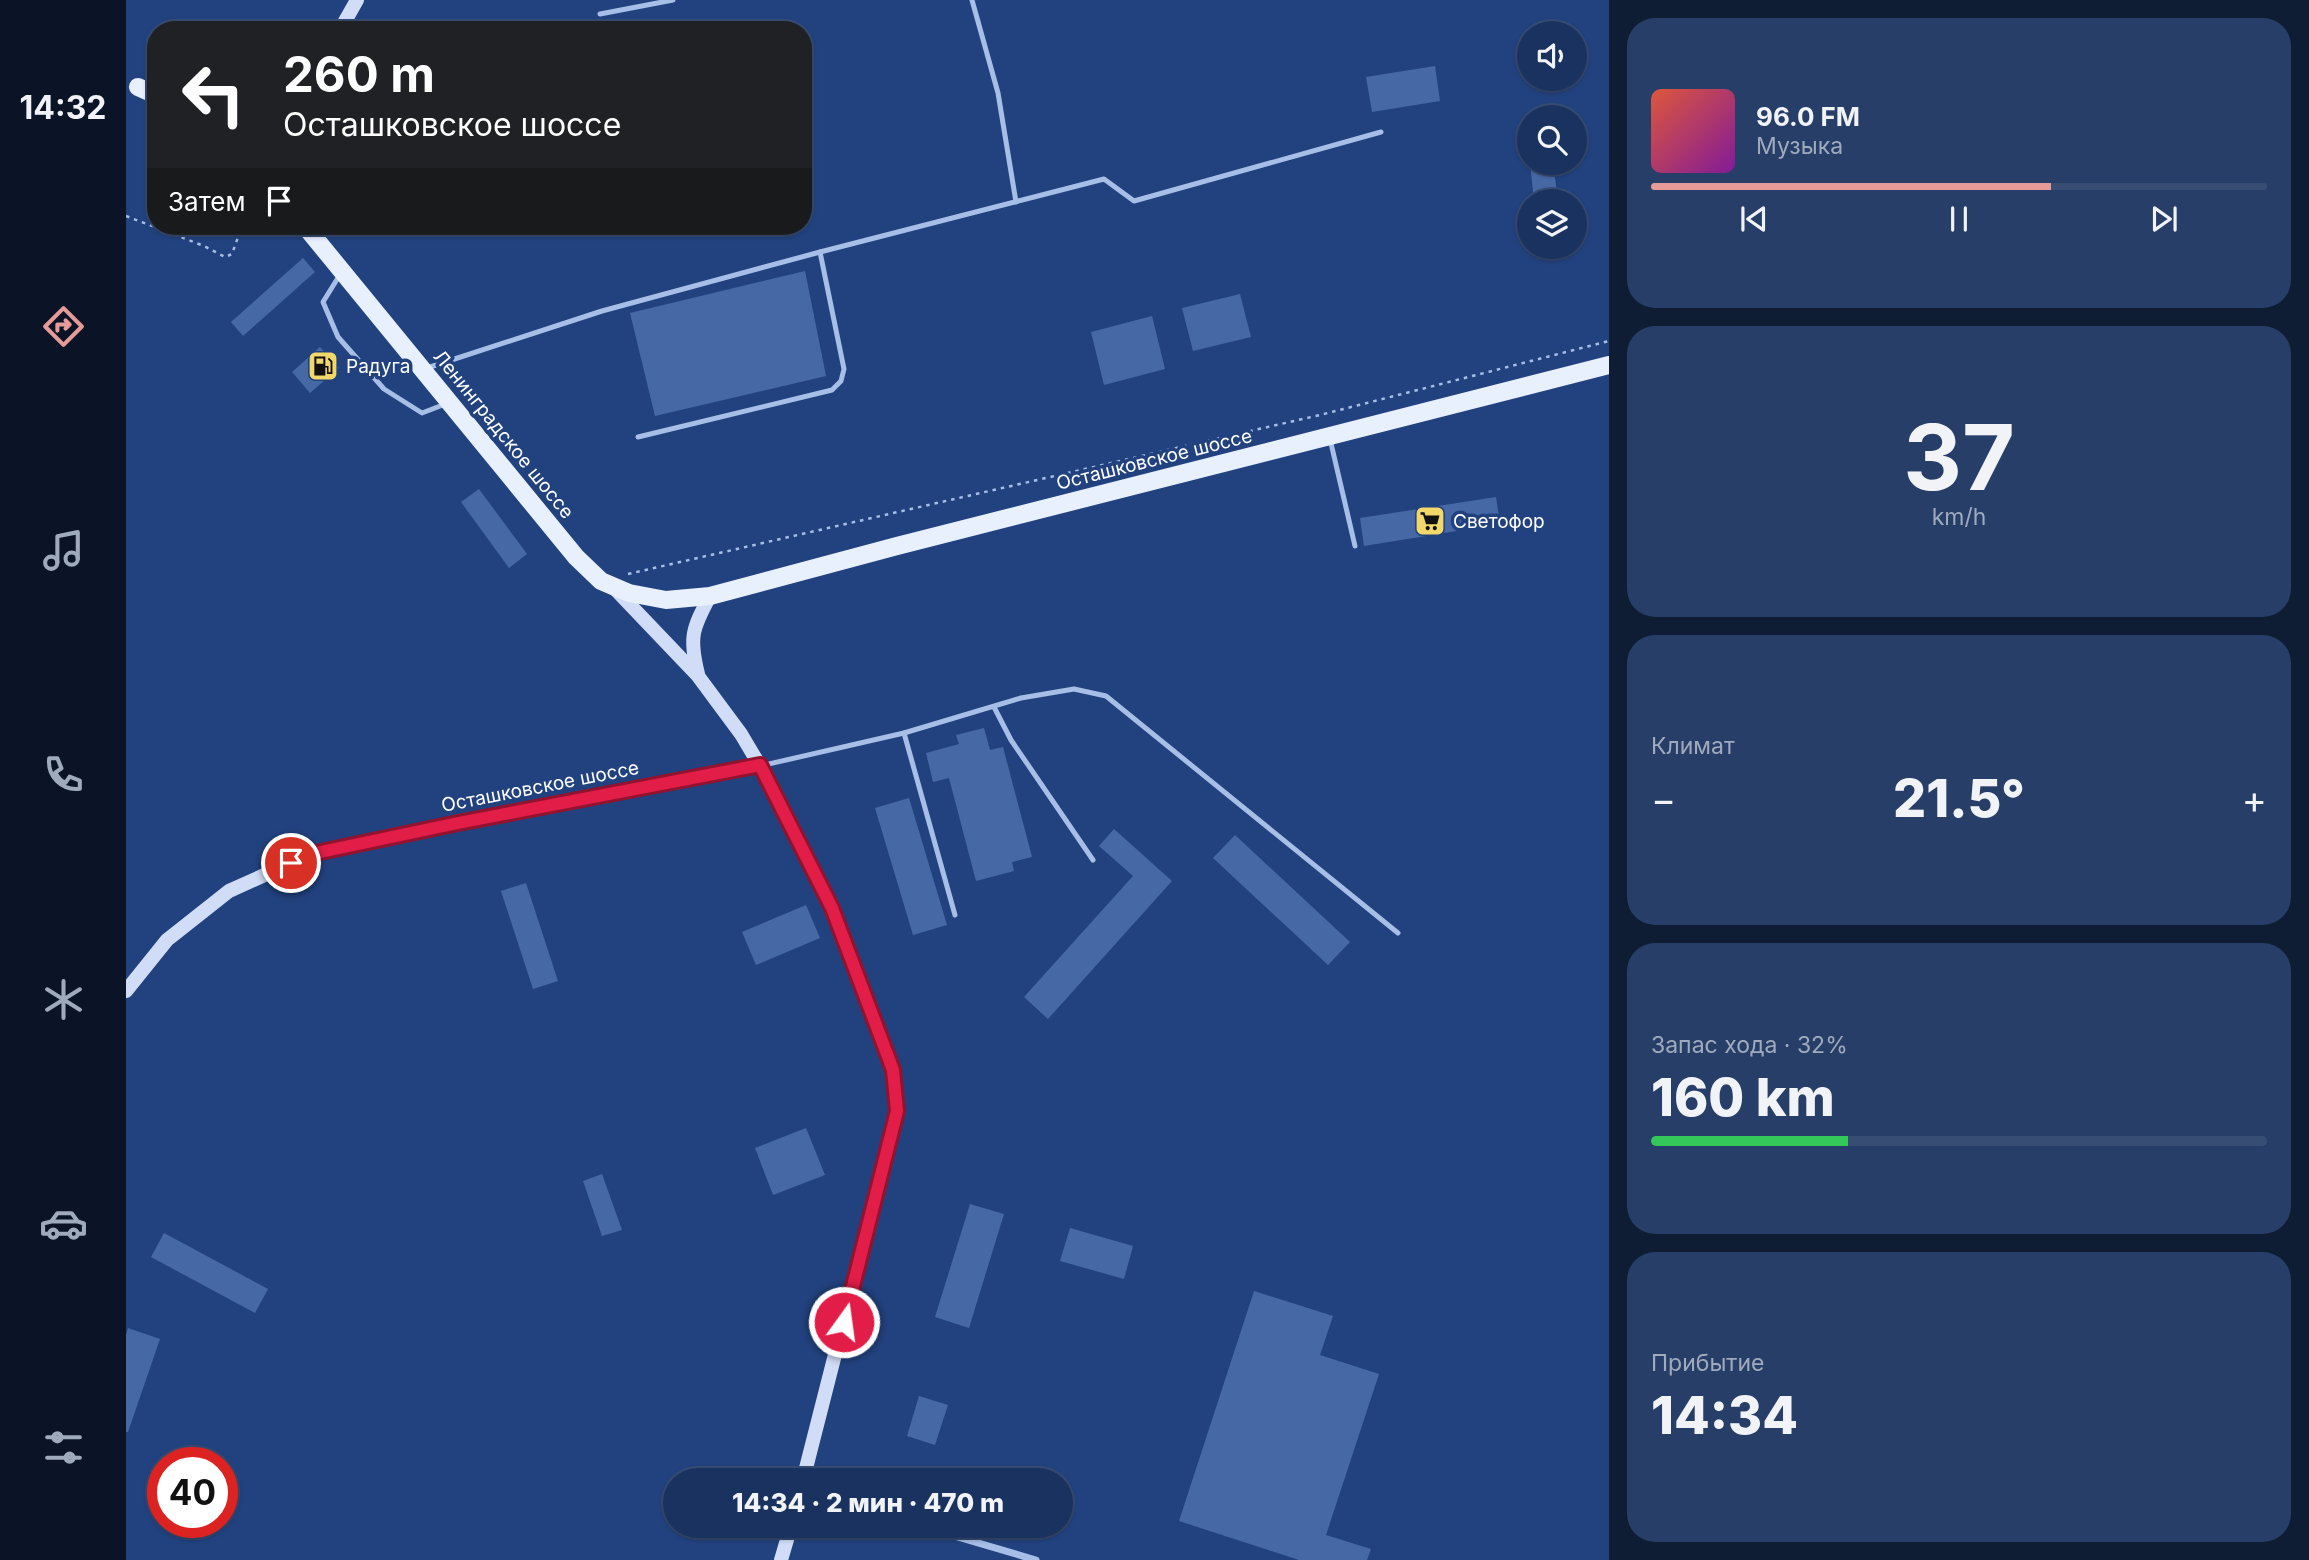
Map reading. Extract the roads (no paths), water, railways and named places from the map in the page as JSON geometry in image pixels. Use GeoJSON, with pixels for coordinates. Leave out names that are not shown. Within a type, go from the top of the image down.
{"type":"FeatureCollection","features":[{"type":"Feature","properties":{"kind":"main road"},"geometry":{"type":"LineString","coordinates":[[138,87],[147,91]]}},
{"type":"Feature","properties":{"kind":"main road","name":"Ленинградское шоссе"},"geometry":{"type":"LineString","coordinates":[[313,235],[576,557],[601,580],[614,588],[647,598],[666,600],[710,596]]}},
{"type":"Feature","properties":{"kind":"main road","name":"Осташковское шоссе"},"geometry":{"type":"LineString","coordinates":[[710,596],[1609,365]]}},
{"type":"Feature","properties":{"kind":"street"},"geometry":{"type":"LineString","coordinates":[[345,21],[357,0]]}},
{"type":"Feature","properties":{"kind":"street"},"geometry":{"type":"LineString","coordinates":[[614,588],[698,676],[741,734],[760,765],[832,908],[893,1070],[897,1111],[806,1468]]}},
{"type":"Feature","properties":{"kind":"street"},"geometry":{"type":"LineString","coordinates":[[698,676],[692,650],[694,625],[710,596]]}},
{"type":"Feature","properties":{"kind":"street","name":"Осташковское шоссе"},"geometry":{"type":"LineString","coordinates":[[126,990],[167,940],[229,891],[311,854],[760,765]]}},
{"type":"Feature","properties":{"kind":"street"},"geometry":{"type":"LineString","coordinates":[[781,1560],[787,1538]]}},
{"type":"Feature","properties":{"kind":"street"},"geometry":{"type":"LineString","coordinates":[[961,1538],[1036,1560]]}},
{"type":"Feature","properties":{"kind":"lane"},"geometry":{"type":"LineString","coordinates":[[600,15],[673,0]]}},
{"type":"Feature","properties":{"kind":"lane"},"geometry":{"type":"LineString","coordinates":[[972,0],[998,93],[1016,202]]}},
{"type":"Feature","properties":{"kind":"lane"},"geometry":{"type":"LineString","coordinates":[[424,369],[602,311],[1104,179],[1133,201],[1381,132]]}},
{"type":"Feature","properties":{"kind":"lane"},"geometry":{"type":"LineString","coordinates":[[638,437],[832,390],[841,381],[844,369],[820,252]]}},
{"type":"Feature","properties":{"kind":"lane"},"geometry":{"type":"LineString","coordinates":[[342,270],[323,302],[338,337],[384,389],[422,413],[451,402]]}},
{"type":"Feature","properties":{"kind":"lane"},"geometry":{"type":"LineString","coordinates":[[1329,436],[1355,546]]}},
{"type":"Feature","properties":{"kind":"lane"},"geometry":{"type":"LineString","coordinates":[[760,765],[904,733],[1021,698],[1074,689],[1106,696],[1398,933]]}},
{"type":"Feature","properties":{"kind":"lane"},"geometry":{"type":"LineString","coordinates":[[994,707],[1011,740],[1093,860]]}},
{"type":"Feature","properties":{"kind":"lane"},"geometry":{"type":"LineString","coordinates":[[904,733],[955,915]]}},
{"type":"Feature","properties":{"kind":"place","name":"Радуга"},"geometry":{"type":"Point","coordinates":[323,366]}},
{"type":"Feature","properties":{"kind":"place","name":"Светофор"},"geometry":{"type":"Point","coordinates":[1430,521]}}]}
